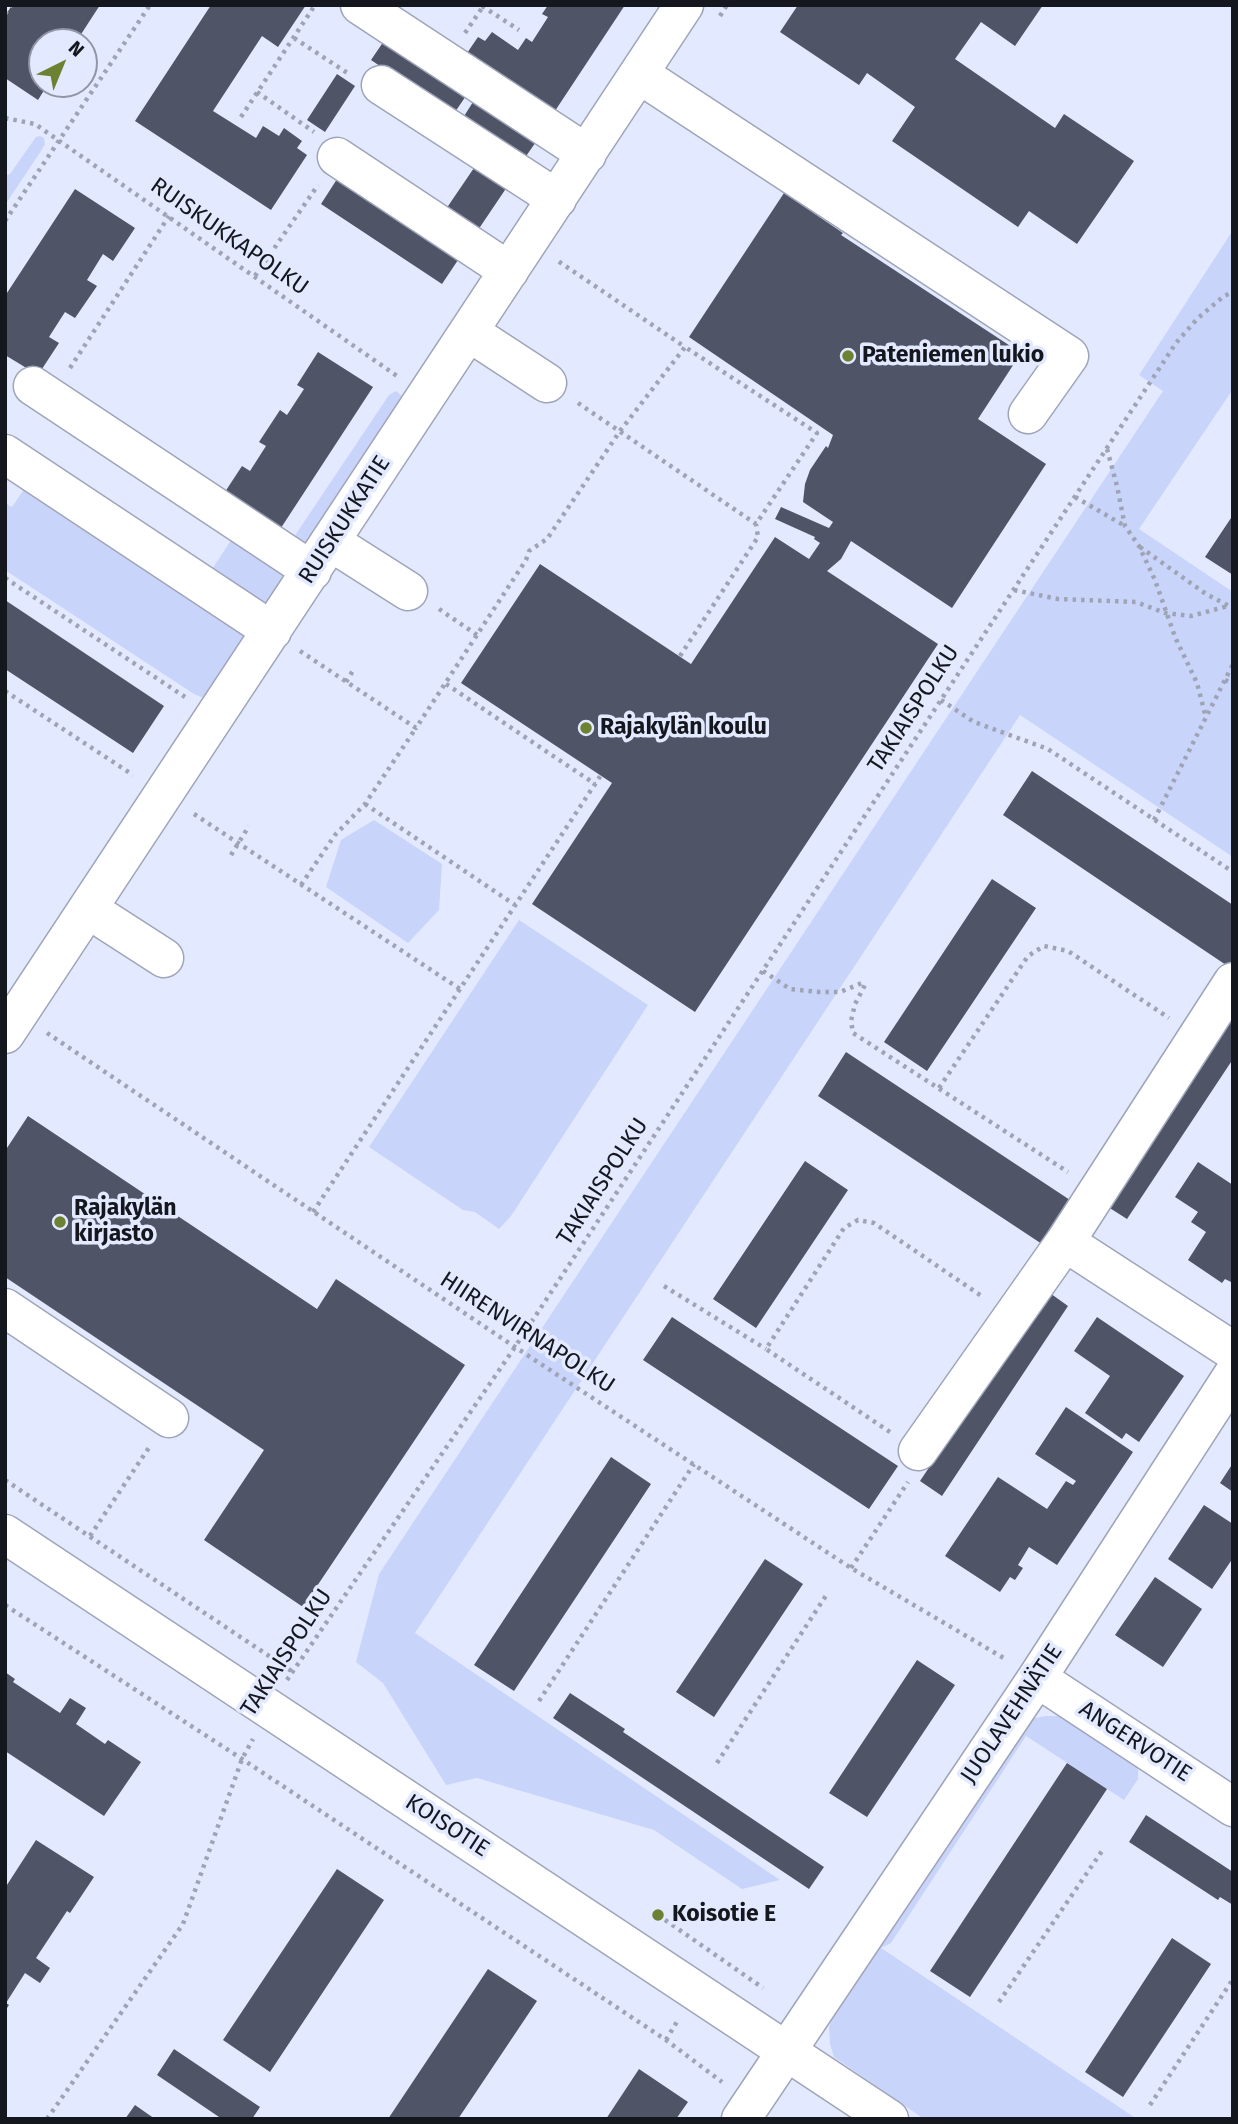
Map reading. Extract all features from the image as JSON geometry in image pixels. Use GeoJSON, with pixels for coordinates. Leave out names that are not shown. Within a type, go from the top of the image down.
{"type":"FeatureCollection","features":[{"type":"Feature","properties":{"kind":"street"},"geometry":{"type":"LineString","coordinates":[[360,5],[587,154]]}},
{"type":"Feature","properties":{"kind":"street","name":"RUISKUKKATIE"},"geometry":{"type":"LineString","coordinates":[[12,1024],[88,909],[179,804],[215,717],[281,638],[321,556],[684,5]]}},
{"type":"Feature","properties":{"kind":"street"},"geometry":{"type":"LineString","coordinates":[[639,74],[1069,356],[1028,414]]}},
{"type":"Feature","properties":{"kind":"street"},"geometry":{"type":"LineString","coordinates":[[381,85],[557,199]]}},
{"type":"Feature","properties":{"kind":"street"},"geometry":{"type":"LineString","coordinates":[[337,156],[509,271]]}},
{"type":"Feature","properties":{"kind":"street"},"geometry":{"type":"LineString","coordinates":[[469,332],[562,393]]}},
{"type":"Feature","properties":{"kind":"street"},"geometry":{"type":"LineString","coordinates":[[41,392],[321,556],[423,600]]}},
{"type":"Feature","properties":{"kind":"street"},"geometry":{"type":"LineString","coordinates":[[5,454],[281,638]]}},
{"type":"Feature","properties":{"kind":"street"},"geometry":{"type":"LineString","coordinates":[[88,909],[164,958]]}},
{"type":"Feature","properties":{"kind":"street"},"geometry":{"type":"LineString","coordinates":[[918,1451],[1065,1242],[1233,982]]}},
{"type":"Feature","properties":{"kind":"street"},"geometry":{"type":"LineString","coordinates":[[1065,1242],[1233,1351]]}},
{"type":"Feature","properties":{"kind":"street"},"geometry":{"type":"LineString","coordinates":[[5,1308],[169,1418]]}},
{"type":"Feature","properties":{"kind":"street","name":"JUOLAVEHNÄTIE"},"geometry":{"type":"LineString","coordinates":[[746,2111],[1037,1678],[1233,1375]]}},
{"type":"Feature","properties":{"kind":"street","name":"KOISOTIE"},"geometry":{"type":"LineString","coordinates":[[5,1534],[889,2119]]}},
{"type":"Feature","properties":{"kind":"street","name":"ANGERVOTIE"},"geometry":{"type":"LineString","coordinates":[[1037,1678],[1233,1807]]}},
{"type":"Feature","properties":{"kind":"path"},"geometry":{"type":"LineString","coordinates":[[5,14],[11,5]]}},
{"type":"Feature","properties":{"kind":"path"},"geometry":{"type":"LineString","coordinates":[[5,221],[150,5]]}},
{"type":"Feature","properties":{"kind":"path"},"geometry":{"type":"LineString","coordinates":[[241,117],[315,5]]}},
{"type":"Feature","properties":{"kind":"path"},"geometry":{"type":"LineString","coordinates":[[481,5],[519,30]]}},
{"type":"Feature","properties":{"kind":"path"},"geometry":{"type":"LineString","coordinates":[[294,38],[364,84],[381,85]]}},
{"type":"Feature","properties":{"kind":"path"},"geometry":{"type":"LineString","coordinates":[[255,276],[337,156],[321,137],[257,92]]}},
{"type":"Feature","properties":{"kind":"path","name":"RUISKUKKAPOLKU"},"geometry":{"type":"LineString","coordinates":[[5,118],[35,124],[426,397]]}},
{"type":"Feature","properties":{"kind":"path"},"geometry":{"type":"LineString","coordinates":[[41,392],[170,216]]}},
{"type":"Feature","properties":{"kind":"path"},"geometry":{"type":"LineString","coordinates":[[549,255],[817,433],[756,524],[758,537],[680,656]]}},
{"type":"Feature","properties":{"kind":"path","name":"TAKIAISPOLKU"},"geometry":{"type":"LineString","coordinates":[[47,2119],[183,1924],[242,1759],[269,1708],[515,1347],[1176,343],[1197,319],[1224,296],[1233,292]]}},
{"type":"Feature","properties":{"kind":"path"},"geometry":{"type":"LineString","coordinates":[[301,885],[335,835],[365,804],[446,684],[526,560],[529,551],[547,539],[620,432],[685,347]]}},
{"type":"Feature","properties":{"kind":"path"},"geometry":{"type":"LineString","coordinates":[[562,393],[756,524]]}},
{"type":"Feature","properties":{"kind":"path"},"geometry":{"type":"LineString","coordinates":[[1107,449],[1125,526],[1139,546],[1155,580],[1175,637],[1197,683],[1206,718]]}},
{"type":"Feature","properties":{"kind":"path"},"geometry":{"type":"LineString","coordinates":[[1075,497],[1125,526]]}},
{"type":"Feature","properties":{"kind":"path"},"geometry":{"type":"LineString","coordinates":[[1139,546],[1206,594],[1231,607]]}},
{"type":"Feature","properties":{"kind":"path"},"geometry":{"type":"LineString","coordinates":[[5,578],[215,717]]}},
{"type":"Feature","properties":{"kind":"path"},"geometry":{"type":"LineString","coordinates":[[1014,590],[1058,599],[1136,602],[1166,612],[1191,616],[1231,607]]}},
{"type":"Feature","properties":{"kind":"path"},"geometry":{"type":"LineString","coordinates":[[423,600],[477,635]]}},
{"type":"Feature","properties":{"kind":"path"},"geometry":{"type":"LineString","coordinates":[[281,638],[416,728]]}},
{"type":"Feature","properties":{"kind":"path"},"geometry":{"type":"LineString","coordinates":[[1154,820],[1233,664]]}},
{"type":"Feature","properties":{"kind":"path"},"geometry":{"type":"LineString","coordinates":[[346,682],[354,669]]}},
{"type":"Feature","properties":{"kind":"path"},"geometry":{"type":"LineString","coordinates":[[1225,680],[1233,684]]}},
{"type":"Feature","properties":{"kind":"path"},"geometry":{"type":"LineString","coordinates":[[446,684],[595,784]]}},
{"type":"Feature","properties":{"kind":"path"},"geometry":{"type":"LineString","coordinates":[[5,691],[460,989]]}},
{"type":"Feature","properties":{"kind":"path"},"geometry":{"type":"LineString","coordinates":[[941,700],[974,722],[1048,749],[1233,872]]}},
{"type":"Feature","properties":{"kind":"path"},"geometry":{"type":"LineString","coordinates":[[313,1212],[601,775]]}},
{"type":"Feature","properties":{"kind":"path"},"geometry":{"type":"LineString","coordinates":[[365,804],[515,905]]}},
{"type":"Feature","properties":{"kind":"path"},"geometry":{"type":"LineString","coordinates":[[231,855],[249,826]]}},
{"type":"Feature","properties":{"kind":"path"},"geometry":{"type":"LineString","coordinates":[[939,1088],[1028,956],[1044,946],[1068,951],[1197,1037]]}},
{"type":"Feature","properties":{"kind":"path"},"geometry":{"type":"LineString","coordinates":[[763,971],[790,989],[840,992],[862,983],[865,985],[855,1004],[851,1021],[853,1033],[1098,1191]]}},
{"type":"Feature","properties":{"kind":"path","name":"HIIRENVIRNAPOLKU"},"geometry":{"type":"LineString","coordinates":[[12,1024],[313,1212],[851,1568],[1037,1678]]}},
{"type":"Feature","properties":{"kind":"path"},"geometry":{"type":"LineString","coordinates":[[766,1349],[844,1228],[858,1220],[874,1223],[1012,1317]]}},
{"type":"Feature","properties":{"kind":"path"},"geometry":{"type":"LineString","coordinates":[[664,1286],[766,1349],[918,1451],[916,1470],[851,1568]]}},
{"type":"Feature","properties":{"kind":"path"},"geometry":{"type":"LineString","coordinates":[[90,1536],[169,1418]]}},
{"type":"Feature","properties":{"kind":"path"},"geometry":{"type":"LineString","coordinates":[[539,1702],[694,1464]]}},
{"type":"Feature","properties":{"kind":"path"},"geometry":{"type":"LineString","coordinates":[[5,1480],[293,1672]]}},
{"type":"Feature","properties":{"kind":"path"},"geometry":{"type":"LineString","coordinates":[[717,1763],[827,1594]]}},
{"type":"Feature","properties":{"kind":"path"},"geometry":{"type":"LineString","coordinates":[[5,1605],[666,2040],[746,2111]]}},
{"type":"Feature","properties":{"kind":"path"},"geometry":{"type":"LineString","coordinates":[[999,2002],[1104,1848]]}},
{"type":"Feature","properties":{"kind":"path"},"geometry":{"type":"LineString","coordinates":[[658,1915],[763,1989]]}},
{"type":"Feature","properties":{"kind":"path"},"geometry":{"type":"LineString","coordinates":[[1150,2105],[1233,1979]]}},
{"type":"Feature","properties":{"kind":"shaded area"},"geometry":{"type":"Polygon","coordinates":[[[36,137],[44,138],[45,144],[5,205],[5,176],[10,174],[36,137]]]}},
{"type":"Feature","properties":{"kind":"shaded area"},"geometry":{"type":"Polygon","coordinates":[[[1233,230],[1233,389],[1139,529],[1233,592],[1233,857],[1020,715],[415,1633],[780,1880],[742,1889],[654,1830],[477,1778],[446,1785],[383,1683],[356,1662],[379,1574],[1163,391],[1139,375],[1233,230]]]}},
{"type":"Feature","properties":{"kind":"shaded area"},"geometry":{"type":"Polygon","coordinates":[[[396,391],[403,397],[305,549],[293,543],[296,534],[389,395],[396,391]]]}},
{"type":"Feature","properties":{"kind":"shaded area"},"geometry":{"type":"Polygon","coordinates":[[[25,488],[247,635],[204,698],[5,570],[5,503],[12,507],[25,488]]]}},
{"type":"Feature","properties":{"kind":"shaded area"},"geometry":{"type":"Polygon","coordinates":[[[237,531],[293,568],[267,606],[207,577],[237,531]]]}},
{"type":"Feature","properties":{"kind":"shaded area"},"geometry":{"type":"Polygon","coordinates":[[[374,820],[442,864],[439,910],[408,943],[326,887],[341,840],[374,820]]]}},
{"type":"Feature","properties":{"kind":"shaded area"},"geometry":{"type":"Polygon","coordinates":[[[519,920],[648,1005],[511,1216],[499,1229],[475,1212],[463,1210],[369,1147],[519,920]]]}},
{"type":"Feature","properties":{"kind":"shaded area"},"geometry":{"type":"Polygon","coordinates":[[[1066,1716],[1138,1767],[1138,1779],[1124,1800],[1026,1736],[891,1943],[881,1948],[1137,2119],[924,2119],[834,2057],[829,2027],[835,2010],[1030,1719],[1066,1716]]]}},
{"type":"Feature","properties":{"kind":"building"},"geometry":{"type":"Polygon","coordinates":[[[12,5],[100,5],[85,28],[28,28],[28,93],[5,78],[5,16],[12,5]]]}},
{"type":"Feature","properties":{"kind":"building"},"geometry":{"type":"Polygon","coordinates":[[[211,5],[306,5],[278,47],[262,36],[213,111],[256,138],[263,126],[279,136],[284,128],[302,141],[297,148],[307,155],[271,210],[135,121],[211,5]]]}},
{"type":"Feature","properties":{"kind":"building"},"geometry":{"type":"Polygon","coordinates":[[[548,5],[625,5],[551,117],[463,59],[478,37],[485,41],[492,32],[518,50],[526,38],[532,42],[548,17],[542,14],[548,5]]]}},
{"type":"Feature","properties":{"kind":"building"},"geometry":{"type":"Polygon","coordinates":[[[798,5],[1043,5],[1015,46],[981,22],[955,59],[1055,128],[1064,114],[1134,161],[1077,244],[1029,211],[1018,227],[892,141],[915,107],[867,73],[859,85],[780,32],[798,5]]]}},
{"type":"Feature","properties":{"kind":"building"},"geometry":{"type":"Polygon","coordinates":[[[388,35],[470,90],[453,115],[371,60],[388,35]]]}},
{"type":"Feature","properties":{"kind":"building"},"geometry":{"type":"Polygon","coordinates":[[[337,74],[355,86],[325,132],[307,120],[337,74]]]}},
{"type":"Feature","properties":{"kind":"building"},"geometry":{"type":"Polygon","coordinates":[[[478,94],[540,136],[522,162],[461,121],[478,94]]]}},
{"type":"Feature","properties":{"kind":"building"},"geometry":{"type":"Polygon","coordinates":[[[476,165],[507,187],[476,233],[444,212],[476,165]]]}},
{"type":"Feature","properties":{"kind":"building"},"geometry":{"type":"Polygon","coordinates":[[[339,176],[460,257],[442,284],[321,204],[339,176]]]}},
{"type":"Feature","properties":{"kind":"building"},"geometry":{"type":"Polygon","coordinates":[[[75,189],[135,228],[113,261],[103,254],[87,280],[97,286],[75,318],[65,312],[49,337],[59,343],[38,375],[5,355],[5,296],[75,189]]]}},
{"type":"Feature","properties":{"kind":"building"},"geometry":{"type":"Polygon","coordinates":[[[784,193],[843,233],[841,235],[1021,353],[978,419],[1046,464],[952,608],[851,541],[841,559],[827,571],[938,644],[695,1012],[532,904],[612,783],[461,683],[540,564],[691,664],[775,537],[809,559],[820,543],[815,537],[775,519],[781,507],[829,528],[833,522],[803,502],[810,470],[826,446],[828,448],[833,435],[689,337],[784,193]]]}},
{"type":"Feature","properties":{"kind":"building"},"geometry":{"type":"Polygon","coordinates":[[[318,352],[373,387],[277,534],[221,498],[242,466],[250,471],[266,446],[259,442],[280,410],[287,415],[304,389],[297,385],[318,352]]]}},
{"type":"Feature","properties":{"kind":"building"},"geometry":{"type":"Polygon","coordinates":[[[1233,515],[1233,575],[1205,557],[1233,515]]]}},
{"type":"Feature","properties":{"kind":"building"},"geometry":{"type":"Polygon","coordinates":[[[5,600],[164,706],[133,753],[5,669],[5,600]]]}},
{"type":"Feature","properties":{"kind":"building"},"geometry":{"type":"Polygon","coordinates":[[[1032,771],[1233,905],[1233,962],[1229,967],[1003,815],[1032,771]]]}},
{"type":"Feature","properties":{"kind":"building"},"geometry":{"type":"Polygon","coordinates":[[[992,879],[1036,908],[927,1071],[884,1042],[992,879]]]}},
{"type":"Feature","properties":{"kind":"building"},"geometry":{"type":"Polygon","coordinates":[[[1233,1010],[1233,1059],[1127,1219],[1105,1205],[1233,1010]]]}},
{"type":"Feature","properties":{"kind":"building"},"geometry":{"type":"Polygon","coordinates":[[[846,1052],[1073,1202],[1045,1246],[818,1096],[846,1052]]]}},
{"type":"Feature","properties":{"kind":"building"},"geometry":{"type":"Polygon","coordinates":[[[28,1116],[317,1309],[336,1279],[465,1365],[303,1607],[204,1540],[264,1450],[5,1277],[5,1151],[28,1116]]]}},
{"type":"Feature","properties":{"kind":"building"},"geometry":{"type":"Polygon","coordinates":[[[805,1161],[848,1190],[756,1328],[713,1299],[805,1161]]]}},
{"type":"Feature","properties":{"kind":"building"},"geometry":{"type":"Polygon","coordinates":[[[1198,1162],[1233,1185],[1233,1283],[1225,1279],[1222,1283],[1188,1260],[1206,1232],[1191,1222],[1198,1212],[1175,1197],[1198,1162]]]}},
{"type":"Feature","properties":{"kind":"building"},"geometry":{"type":"Polygon","coordinates":[[[1047,1291],[1068,1306],[942,1496],[920,1481],[1047,1291]]]}},
{"type":"Feature","properties":{"kind":"building"},"geometry":{"type":"Polygon","coordinates":[[[672,1317],[898,1466],[869,1509],[643,1360],[672,1317]]]}},
{"type":"Feature","properties":{"kind":"building"},"geometry":{"type":"Polygon","coordinates":[[[1097,1317],[1184,1376],[1139,1442],[1126,1433],[1122,1439],[1085,1413],[1110,1376],[1074,1351],[1097,1317]]]}},
{"type":"Feature","properties":{"kind":"building"},"geometry":{"type":"Polygon","coordinates":[[[1066,1407],[1133,1452],[1057,1565],[1029,1547],[1018,1565],[1023,1568],[1015,1580],[1010,1577],[1000,1592],[945,1556],[998,1477],[1047,1509],[1066,1481],[1073,1485],[1076,1481],[1035,1454],[1066,1407]]]}},
{"type":"Feature","properties":{"kind":"building"},"geometry":{"type":"Polygon","coordinates":[[[611,1457],[651,1484],[514,1691],[474,1665],[611,1457]]]}},
{"type":"Feature","properties":{"kind":"building"},"geometry":{"type":"Polygon","coordinates":[[[1233,1463],[1233,1492],[1220,1483],[1233,1463]]]}},
{"type":"Feature","properties":{"kind":"building"},"geometry":{"type":"Polygon","coordinates":[[[1204,1505],[1233,1524],[1233,1558],[1212,1589],[1168,1559],[1204,1505]]]}},
{"type":"Feature","properties":{"kind":"building"},"geometry":{"type":"Polygon","coordinates":[[[765,1559],[803,1584],[714,1717],[676,1692],[765,1559]]]}},
{"type":"Feature","properties":{"kind":"building"},"geometry":{"type":"Polygon","coordinates":[[[1155,1577],[1202,1609],[1163,1667],[1115,1635],[1155,1577]]]}},
{"type":"Feature","properties":{"kind":"building"},"geometry":{"type":"Polygon","coordinates":[[[917,1660],[955,1685],[867,1817],[829,1793],[917,1660]]]}},
{"type":"Feature","properties":{"kind":"building"},"geometry":{"type":"Polygon","coordinates":[[[5,1672],[15,1679],[13,1682],[60,1713],[70,1698],[86,1708],[76,1724],[105,1744],[108,1740],[141,1762],[104,1816],[5,1751],[5,1672]]]}},
{"type":"Feature","properties":{"kind":"building"},"geometry":{"type":"Polygon","coordinates":[[[570,1693],[625,1729],[623,1732],[824,1867],[809,1889],[553,1718],[570,1693]]]}},
{"type":"Feature","properties":{"kind":"building"},"geometry":{"type":"Polygon","coordinates":[[[1067,1763],[1107,1789],[970,1997],[930,1971],[1067,1763]]]}},
{"type":"Feature","properties":{"kind":"building"},"geometry":{"type":"Polygon","coordinates":[[[1146,1815],[1233,1872],[1233,1905],[1220,1897],[1218,1900],[1129,1842],[1146,1815]]]}},
{"type":"Feature","properties":{"kind":"building"},"geometry":{"type":"Polygon","coordinates":[[[36,1840],[94,1877],[70,1913],[67,1911],[36,1958],[50,1968],[40,1983],[25,1973],[6,2003],[9,2005],[5,2011],[5,1888],[36,1840]]]}},
{"type":"Feature","properties":{"kind":"building"},"geometry":{"type":"Polygon","coordinates":[[[337,1869],[384,1900],[270,2072],[223,2040],[337,1869]]]}},
{"type":"Feature","properties":{"kind":"building"},"geometry":{"type":"Polygon","coordinates":[[[1172,1938],[1211,1964],[1123,2097],[1085,2072],[1172,1938]]]}},
{"type":"Feature","properties":{"kind":"building"},"geometry":{"type":"Polygon","coordinates":[[[488,1969],[537,2001],[458,2119],[388,2119],[488,1969]]]}},
{"type":"Feature","properties":{"kind":"building"},"geometry":{"type":"Polygon","coordinates":[[[174,2049],[260,2107],[252,2119],[222,2119],[157,2075],[174,2049]]]}},
{"type":"Feature","properties":{"kind":"building"},"geometry":{"type":"Polygon","coordinates":[[[639,2069],[688,2102],[676,2119],[606,2119],[639,2069]]]}},
{"type":"Feature","properties":{"kind":"building"},"geometry":{"type":"Polygon","coordinates":[[[135,2105],[155,2119],[125,2119],[135,2105]]]}},
{"type":"Feature","properties":{"kind":"place","name":"Pateniemen lukio"},"geometry":{"type":"Point","coordinates":[848,356]}},
{"type":"Feature","properties":{"kind":"place","name":"Rajakylän koulu"},"geometry":{"type":"Point","coordinates":[586,728]}},
{"type":"Feature","properties":{"kind":"place","name":"Rajakylän kirjasto"},"geometry":{"type":"Point","coordinates":[60,1222]}},
{"type":"Feature","properties":{"kind":"place","name":"Koisotie E"},"geometry":{"type":"Point","coordinates":[658,1915]}}]}
